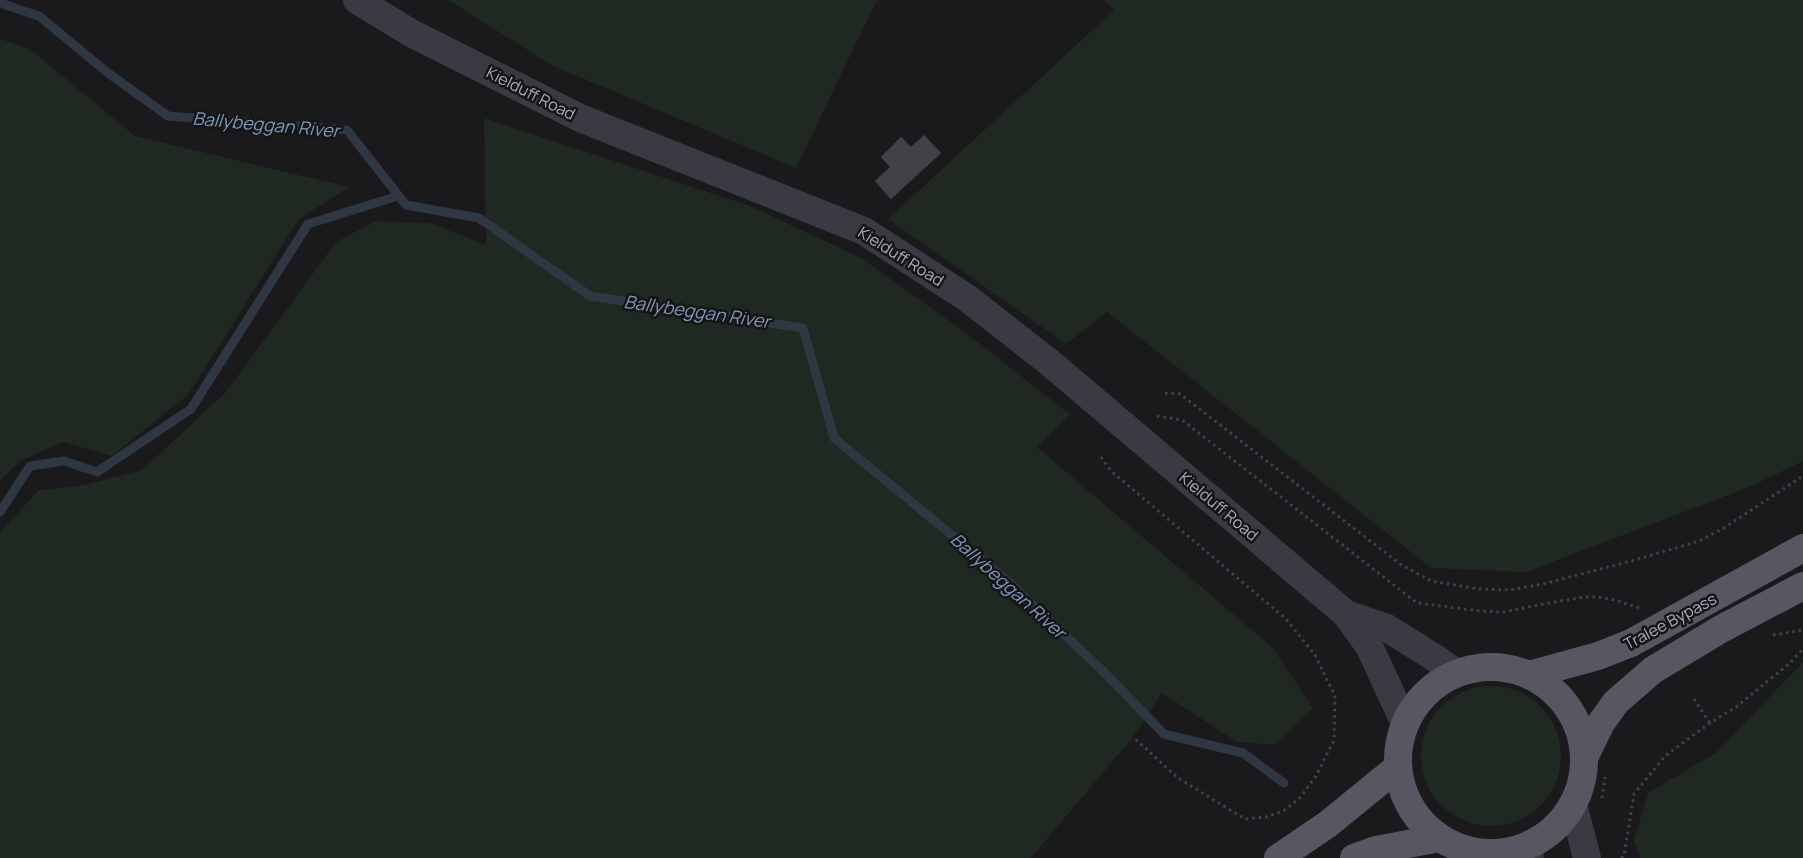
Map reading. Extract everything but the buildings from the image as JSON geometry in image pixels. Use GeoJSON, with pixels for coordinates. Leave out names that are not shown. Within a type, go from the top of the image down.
{"type":"FeatureCollection","features":[{"type":"Feature","properties":{"kind":"main road","name":"Tralee Bypass"},"geometry":{"type":"LineString","coordinates":[[1529,675],[1598,656],[1639,639],[1803,548]]}},
{"type":"Feature","properties":{"kind":"main road","name":"Tralee Bypass"},"geometry":{"type":"LineString","coordinates":[[1584,758],[1601,722],[1616,702],[1654,670],[1721,629],[1803,586]]}},
{"type":"Feature","properties":{"kind":"main road"},"geometry":{"type":"LineString","coordinates":[[1479,668],[1501,668],[1529,675],[1555,692],[1574,718],[1581,737],[1584,758],[1581,782],[1573,804],[1562,821],[1547,834],[1530,844],[1521,854],[1478,852],[1458,847],[1440,838],[1423,823],[1410,804],[1402,786],[1398,767],[1398,754],[1405,724],[1415,707],[1428,692],[1441,681],[1456,673],[1479,668]]}},
{"type":"Feature","properties":{"kind":"main road"},"geometry":{"type":"LineString","coordinates":[[1278,858],[1328,824],[1398,767]]}},
{"type":"Feature","properties":{"kind":"main road"},"geometry":{"type":"LineString","coordinates":[[1354,858],[1376,850],[1440,838]]}},
{"type":"Feature","properties":{"kind":"street","name":"Kielduff Road"},"geometry":{"type":"LineString","coordinates":[[357,0],[411,33],[580,118],[864,231],[967,298],[1042,356],[1346,614]]}},
{"type":"Feature","properties":{"kind":"street"},"geometry":{"type":"LineString","coordinates":[[1346,614],[1387,628],[1456,673]]}},
{"type":"Feature","properties":{"kind":"street"},"geometry":{"type":"LineString","coordinates":[[1346,614],[1372,653],[1405,724]]}},
{"type":"Feature","properties":{"kind":"street"},"geometry":{"type":"LineString","coordinates":[[1573,804],[1587,858]]}},
{"type":"Feature","properties":{"kind":"path"},"geometry":{"type":"LineString","coordinates":[[1165,393],[1180,394],[1400,564],[1431,581],[1479,589],[1509,590],[1543,584],[1699,541],[1724,528],[1803,476]]}},
{"type":"Feature","properties":{"kind":"path"},"geometry":{"type":"LineString","coordinates":[[1155,416],[1182,420],[1417,603],[1504,612],[1554,602],[1598,597],[1615,600],[1639,608]]}},
{"type":"Feature","properties":{"kind":"path"},"geometry":{"type":"LineString","coordinates":[[1101,457],[1111,471],[1286,619],[1315,655],[1335,696],[1334,740],[1316,776],[1299,799],[1283,810],[1266,817],[1245,820],[1178,778],[1133,737]]}},
{"type":"Feature","properties":{"kind":"path"},"geometry":{"type":"LineString","coordinates":[[1621,858],[1624,856],[1634,794],[1665,756],[1710,723],[1736,707],[1790,663],[1803,648]]}},
{"type":"Feature","properties":{"kind":"path"},"geometry":{"type":"LineString","coordinates":[[1694,699],[1710,723]]}},
{"type":"Feature","properties":{"kind":"path"},"geometry":{"type":"LineString","coordinates":[[1601,803],[1605,774]]}},
{"type":"Feature","properties":{"kind":"shaded area"},"geometry":{"type":"Polygon","coordinates":[[[448,0],[880,0],[876,2],[796,168],[553,66],[448,0]]]}},
{"type":"Feature","properties":{"kind":"shaded area"},"geometry":{"type":"Polygon","coordinates":[[[1104,0],[1803,0],[1803,461],[1752,486],[1526,572],[1431,568],[1107,312],[1066,344],[888,219],[1114,10],[1104,0]]]}},
{"type":"Feature","properties":{"kind":"shaded area"},"geometry":{"type":"Polygon","coordinates":[[[0,39],[30,49],[135,136],[349,187],[299,219],[188,395],[112,456],[63,442],[20,461],[0,481],[0,39]]]}},
{"type":"Feature","properties":{"kind":"shaded area"},"geometry":{"type":"Polygon","coordinates":[[[484,118],[750,206],[861,258],[966,333],[1070,414],[1037,447],[1272,647],[1313,708],[1276,745],[1237,742],[1162,693],[1133,737],[1031,858],[0,858],[0,532],[39,490],[85,485],[142,470],[226,392],[336,242],[376,221],[430,223],[486,245],[484,118]]]}},
{"type":"Feature","properties":{"kind":"shaded area"},"geometry":{"type":"Polygon","coordinates":[[[1803,662],[1803,858],[1640,858],[1634,840],[1648,793],[1717,752],[1803,662]]]}},
{"type":"Feature","properties":{"kind":"shaded area"},"geometry":{"type":"Polygon","coordinates":[[[1491,686],[1505,687],[1518,691],[1530,697],[1541,706],[1550,717],[1556,729],[1560,742],[1560,770],[1556,783],[1550,795],[1541,806],[1530,815],[1518,821],[1505,825],[1491,826],[1477,825],[1464,821],[1452,815],[1441,806],[1432,795],[1426,783],[1422,770],[1421,756],[1422,742],[1426,729],[1432,717],[1441,706],[1452,697],[1464,691],[1477,687],[1491,686]]]}},
{"type":"Feature","properties":{"kind":"waterway","name":"Ballybeggan River"},"geometry":{"type":"LineString","coordinates":[[0,3],[39,16],[108,73],[168,116],[347,130],[406,205],[479,218],[590,296],[803,328],[834,438],[1010,583],[1106,674],[1164,734],[1243,753],[1284,783]]}},
{"type":"Feature","properties":{"kind":"waterway"},"geometry":{"type":"LineString","coordinates":[[0,512],[30,466],[64,461],[97,472],[191,409],[308,224],[398,196]]}}]}
